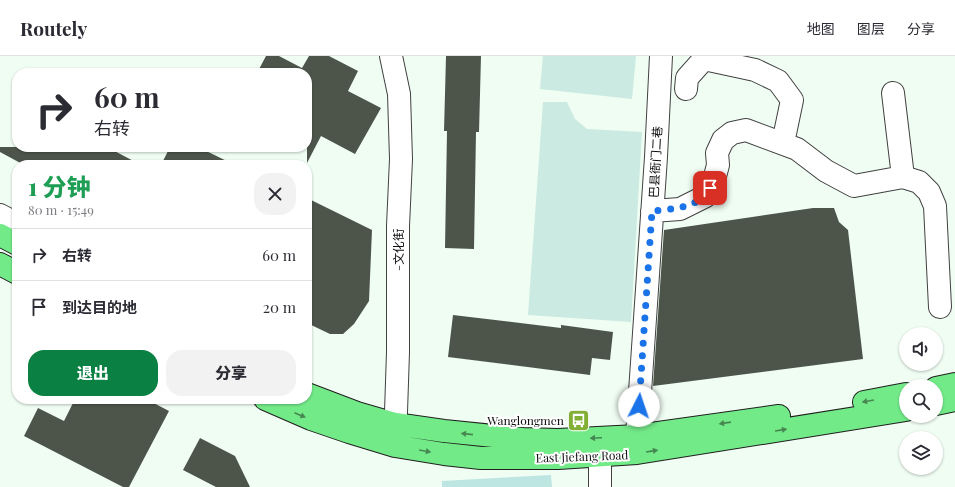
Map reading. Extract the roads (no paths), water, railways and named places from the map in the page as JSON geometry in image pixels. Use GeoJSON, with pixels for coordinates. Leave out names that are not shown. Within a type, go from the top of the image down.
{"type":"FeatureCollection","features":[{"type":"Feature","properties":{"kind":"main road"},"geometry":{"type":"LineString","coordinates":[[0,235],[12,241]]}},
{"type":"Feature","properties":{"kind":"main road"},"geometry":{"type":"LineString","coordinates":[[0,264],[12,270]]}},
{"type":"Feature","properties":{"kind":"main road"},"geometry":{"type":"LineString","coordinates":[[943,387],[955,384]]}},
{"type":"Feature","properties":{"kind":"main road","name":"East Jiefang Road"},"geometry":{"type":"LineString","coordinates":[[312,396],[357,413],[395,424],[444,431],[523,439],[558,440],[637,436],[793,414],[899,395]]}},
{"type":"Feature","properties":{"kind":"main road"},"geometry":{"type":"LineString","coordinates":[[943,403],[955,400]]}},
{"type":"Feature","properties":{"kind":"main road","name":"East Jiefang Road"},"geometry":{"type":"LineString","coordinates":[[276,404],[311,419],[395,446],[481,458],[558,458],[637,453],[899,411]]}},
{"type":"Feature","properties":{"kind":"street","name":"-文化街"},"geometry":{"type":"LineString","coordinates":[[391,56],[399,94],[401,159],[398,226],[398,352],[395,446]]}},
{"type":"Feature","properties":{"kind":"street","name":"巴县衙门二巷"},"geometry":{"type":"LineString","coordinates":[[637,436],[661,56]]}},
{"type":"Feature","properties":{"kind":"street"},"geometry":{"type":"LineString","coordinates":[[686,89],[687,78],[704,59],[756,70],[778,81],[792,100],[783,144]]}},
{"type":"Feature","properties":{"kind":"street"},"geometry":{"type":"LineString","coordinates":[[893,93],[903,177]]}},
{"type":"Feature","properties":{"kind":"street"},"geometry":{"type":"LineString","coordinates":[[652,211],[680,209],[706,196],[714,180],[718,165],[717,153],[723,140],[732,133],[746,130],[797,149],[826,171],[854,186],[903,177],[919,182],[929,192],[935,206],[940,307]]}},
{"type":"Feature","properties":{"kind":"street"},"geometry":{"type":"LineString","coordinates":[[0,215],[12,221]]}},
{"type":"Feature","properties":{"kind":"street"},"geometry":{"type":"LineString","coordinates":[[600,456],[600,487]]}},
{"type":"Feature","properties":{"kind":"place","name":"Wanglongmen"},"geometry":{"type":"Point","coordinates":[579,420]}}]}
